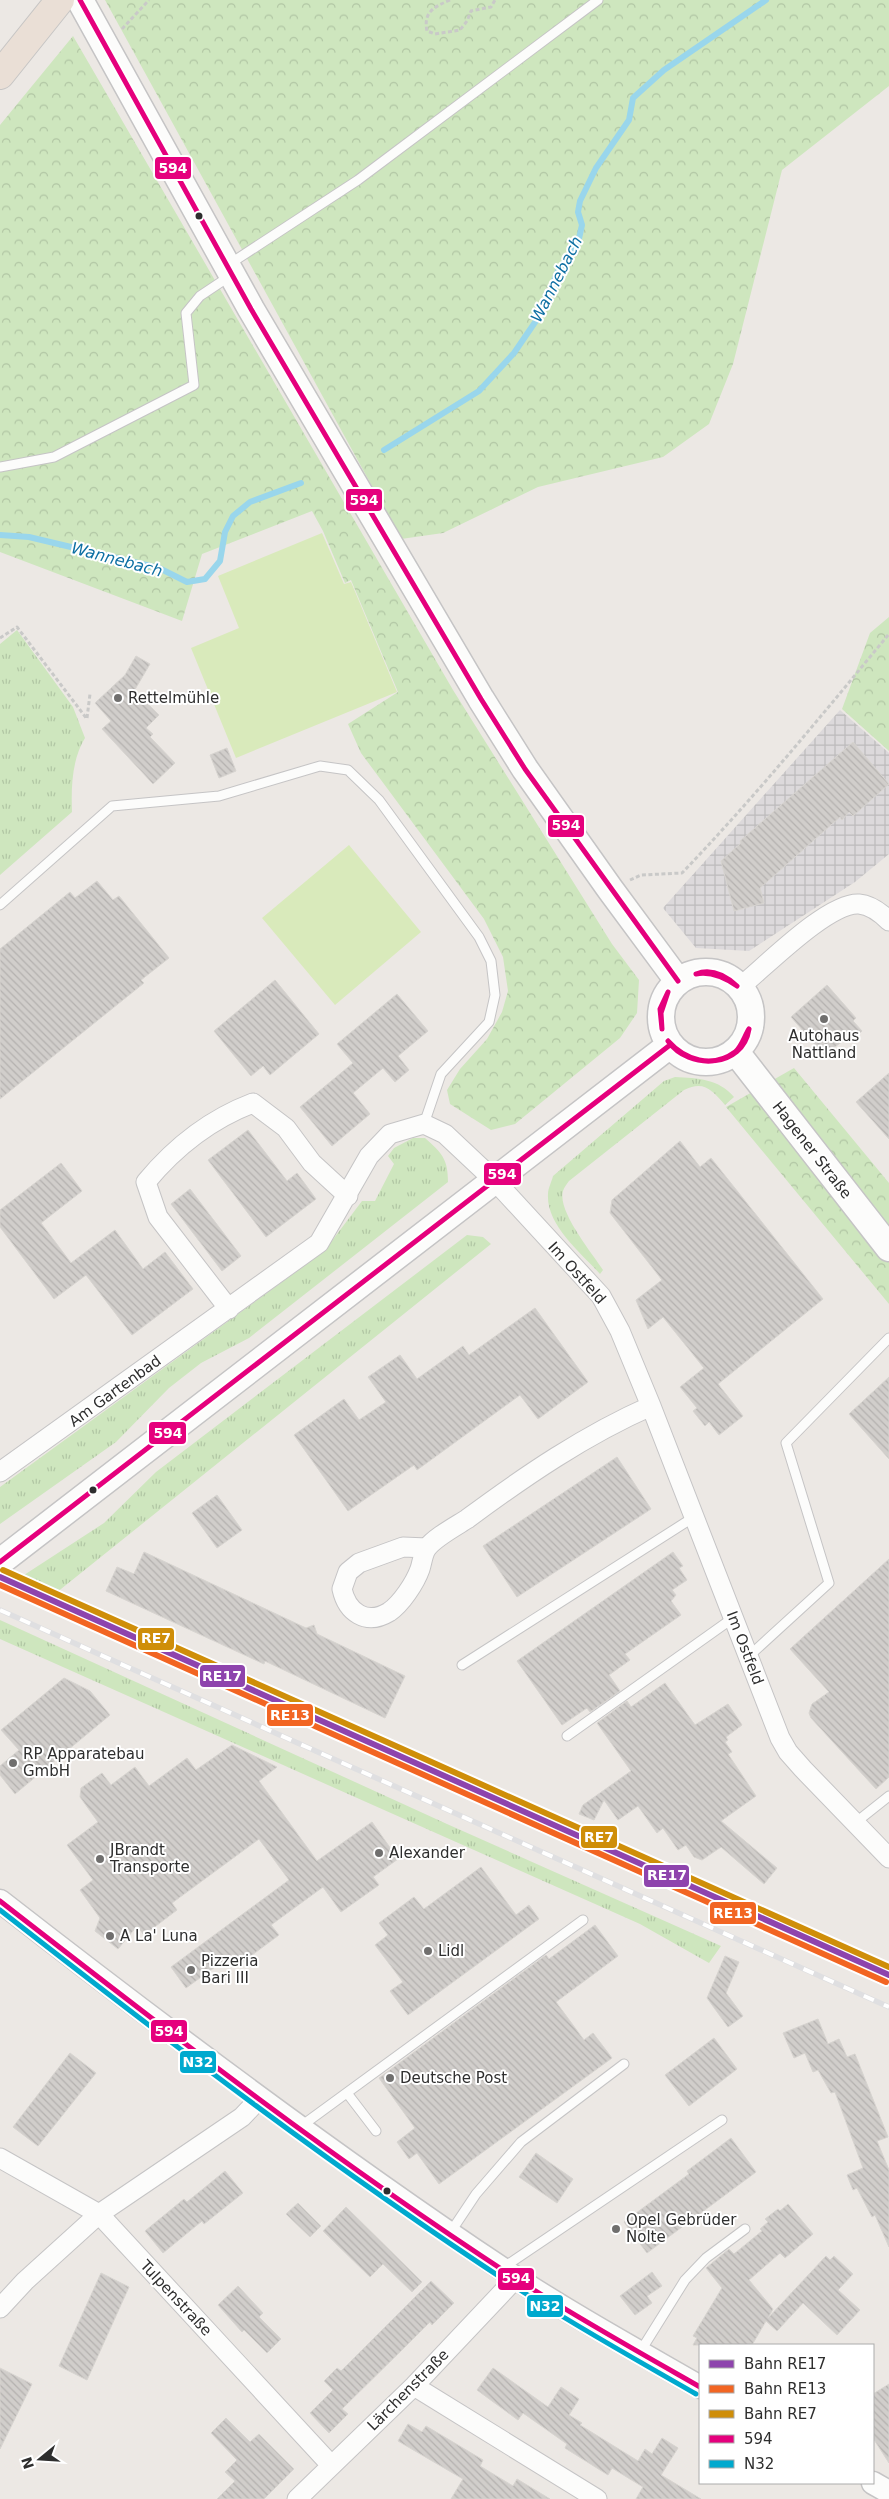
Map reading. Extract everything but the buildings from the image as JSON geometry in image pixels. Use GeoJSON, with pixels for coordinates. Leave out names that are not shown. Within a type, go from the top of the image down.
{"type":"FeatureCollection","features":[{"type":"Feature","properties":{"kind":"highway"},"geometry":{"type":"LineString","coordinates":[[0,75],[57,4]]}},
{"type":"Feature","properties":{"kind":"main road"},"geometry":{"type":"LineString","coordinates":[[80,0],[230,270],[355,488],[481,699],[525,769],[678,981]]}},
{"type":"Feature","properties":{"kind":"main road"},"geometry":{"type":"LineString","coordinates":[[710,972],[730,978],[740,987],[748,999],[751,1013],[750,1028],[745,1041],[736,1052],[723,1059],[709,1063],[694,1061],[681,1055],[670,1045],[661,1027],[661,1008],[668,992],[678,981],[690,974],[710,972]]}},
{"type":"Feature","properties":{"kind":"main road"},"geometry":{"type":"LineString","coordinates":[[0,1562],[670,1045]]}},
{"type":"Feature","properties":{"kind":"main road","name":"Hagener Straße"},"geometry":{"type":"LineString","coordinates":[[736,1052],[889,1248]]}},
{"type":"Feature","properties":{"kind":"street"},"geometry":{"type":"LineString","coordinates":[[740,987],[809,928],[844,907],[862,904],[871,907],[889,921]]}},
{"type":"Feature","properties":{"kind":"street"},"geometry":{"type":"LineString","coordinates":[[229,1308],[158,1216],[146,1182],[166,1157],[225,1114],[253,1103],[286,1128],[312,1163],[348,1196]]}},
{"type":"Feature","properties":{"kind":"street"},"geometry":{"type":"LineString","coordinates":[[424,1124],[445,1134],[495,1181]]}},
{"type":"Feature","properties":{"kind":"street","name":"Am Gartenbad"},"geometry":{"type":"LineString","coordinates":[[0,1472],[319,1243],[348,1196],[369,1156],[390,1134],[424,1124]]}},
{"type":"Feature","properties":{"kind":"street","name":"Im Ostfeld"},"geometry":{"type":"LineString","coordinates":[[495,1181],[604,1300],[620,1331],[651,1406],[780,1738],[788,1752],[889,1858]]}},
{"type":"Feature","properties":{"kind":"street"},"geometry":{"type":"LineString","coordinates":[[427,1548],[403,1547],[359,1563],[348,1572],[342,1588],[349,1607],[362,1618],[376,1617],[389,1612],[398,1603],[419,1571],[427,1548],[504,1491],[570,1448],[614,1422],[651,1406]]}},
{"type":"Feature","properties":{"kind":"street"},"geometry":{"type":"LineString","coordinates":[[0,1901],[163,2028],[300,2128],[450,2233],[509,2273],[699,2386]]}},
{"type":"Feature","properties":{"kind":"street"},"geometry":{"type":"LineString","coordinates":[[0,2308],[25,2281],[99,2214],[242,2117],[260,2098]]}},
{"type":"Feature","properties":{"kind":"street","name":"Tulpenstraße"},"geometry":{"type":"LineString","coordinates":[[0,2158],[99,2214],[331,2465]]}},
{"type":"Feature","properties":{"kind":"street","name":"Lärchenstraße"},"geometry":{"type":"LineString","coordinates":[[297,2499],[414,2386],[509,2273]]}},
{"type":"Feature","properties":{"kind":"street"},"geometry":{"type":"LineString","coordinates":[[414,2386],[597,2499]]}},
{"type":"Feature","properties":{"kind":"street"},"geometry":{"type":"LineString","coordinates":[[874,2484],[889,2492]]}},
{"type":"Feature","properties":{"kind":"lane"},"geometry":{"type":"LineString","coordinates":[[0,467],[54,457],[194,385],[186,313],[200,296],[230,270],[358,180],[598,0]]}},
{"type":"Feature","properties":{"kind":"lane"},"geometry":{"type":"LineString","coordinates":[[0,905],[112,806],[219,796],[320,766],[348,770],[379,800],[479,937],[491,961],[495,995],[489,1022],[441,1074],[424,1124]]}},
{"type":"Feature","properties":{"kind":"lane"},"geometry":{"type":"LineString","coordinates":[[748,1657],[829,1583],[786,1444],[889,1338]]}},
{"type":"Feature","properties":{"kind":"lane"},"geometry":{"type":"LineString","coordinates":[[462,1666],[694,1517]]}},
{"type":"Feature","properties":{"kind":"lane"},"geometry":{"type":"LineString","coordinates":[[567,1736],[733,1618]]}},
{"type":"Feature","properties":{"kind":"lane"},"geometry":{"type":"LineString","coordinates":[[855,1823],[889,1796]]}},
{"type":"Feature","properties":{"kind":"lane"},"geometry":{"type":"LineString","coordinates":[[300,2128],[583,1920]]}},
{"type":"Feature","properties":{"kind":"lane"},"geometry":{"type":"LineString","coordinates":[[450,2233],[476,2194],[521,2142],[624,2064]]}},
{"type":"Feature","properties":{"kind":"lane"},"geometry":{"type":"LineString","coordinates":[[347,2093],[376,2131]]}},
{"type":"Feature","properties":{"kind":"lane"},"geometry":{"type":"LineString","coordinates":[[509,2273],[722,2120]]}},
{"type":"Feature","properties":{"kind":"lane"},"geometry":{"type":"LineString","coordinates":[[640,2352],[685,2280],[706,2258],[745,2229]]}},
{"type":"Feature","properties":{"kind":"path"},"geometry":{"type":"LineString","coordinates":[[105,45],[149,0]]}},
{"type":"Feature","properties":{"kind":"path"},"geometry":{"type":"LineString","coordinates":[[450,0],[436,5],[427,14],[425,21],[427,31],[436,34],[460,30],[468,21],[471,11],[490,7],[495,0]]}},
{"type":"Feature","properties":{"kind":"path"},"geometry":{"type":"LineString","coordinates":[[0,638],[17,627],[87,719],[90,694]]}},
{"type":"Feature","properties":{"kind":"path"},"geometry":{"type":"LineString","coordinates":[[610,889],[641,875],[682,873],[724,829],[816,723],[889,634]]}},
{"type":"Feature","properties":{"kind":"shaded area"},"geometry":{"type":"Polygon","coordinates":[[[840,710],[889,753],[889,854],[855,882],[749,951],[696,948],[663,908],[840,710]]]}},
{"type":"Feature","properties":{"kind":"green space"},"geometry":{"type":"Polygon","coordinates":[[[105,0],[889,0],[889,86],[782,170],[733,364],[709,424],[663,457],[538,487],[443,533],[401,539],[105,0]]]}},
{"type":"Feature","properties":{"kind":"green space"},"geometry":{"type":"Polygon","coordinates":[[[73,36],[453,690],[612,944],[639,980],[637,1013],[620,1038],[515,1124],[491,1130],[450,1104],[447,1090],[460,1069],[487,1039],[502,1012],[508,991],[503,957],[484,919],[361,753],[348,724],[398,692],[351,580],[345,583],[323,531],[312,511],[202,554],[182,621],[0,552],[0,125],[73,36]]]}},
{"type":"Feature","properties":{"kind":"green space"},"geometry":{"type":"Polygon","coordinates":[[[322,533],[344,584],[351,582],[397,692],[236,758],[191,648],[239,628],[218,576],[322,533]]]}},
{"type":"Feature","properties":{"kind":"green space"},"geometry":{"type":"Polygon","coordinates":[[[889,617],[889,751],[842,709],[870,633],[889,617]]]}},
{"type":"Feature","properties":{"kind":"green space"},"geometry":{"type":"Polygon","coordinates":[[[17,630],[73,707],[85,738],[77,755],[73,774],[72,812],[0,875],[0,644],[17,630]]]}},
{"type":"Feature","properties":{"kind":"green space"},"geometry":{"type":"Polygon","coordinates":[[[349,845],[421,932],[335,1005],[262,918],[349,845]]]}},
{"type":"Feature","properties":{"kind":"green space"},"geometry":{"type":"Polygon","coordinates":[[[794,1068],[889,1183],[889,1304],[726,1107],[794,1068]]]}},
{"type":"Feature","properties":{"kind":"green space"},"geometry":{"type":"Polygon","coordinates":[[[675,1077],[700,1079],[715,1083],[722,1086],[734,1097],[725,1105],[712,1091],[702,1086],[684,1090],[569,1181],[563,1190],[565,1209],[577,1232],[603,1270],[600,1274],[566,1238],[553,1217],[548,1194],[553,1176],[664,1081],[675,1077]]]}},
{"type":"Feature","properties":{"kind":"green space"},"geometry":{"type":"Polygon","coordinates":[[[413,1138],[425,1138],[440,1152],[447,1168],[448,1182],[249,1338],[201,1363],[169,1388],[116,1442],[0,1524],[0,1487],[293,1274],[328,1246],[362,1201],[375,1201],[394,1164],[388,1156],[394,1148],[413,1138]]]}},
{"type":"Feature","properties":{"kind":"green space"},"geometry":{"type":"Polygon","coordinates":[[[467,1235],[483,1237],[491,1244],[56,1593],[21,1577],[104,1523],[156,1472],[467,1235]]]}},
{"type":"Feature","properties":{"kind":"green space"},"geometry":{"type":"Polygon","coordinates":[[[0,1620],[447,1824],[721,1946],[709,1963],[640,1924],[0,1639],[0,1620]]]}},
{"type":"Feature","properties":{"kind":"waterway","name":"Wannebach"},"geometry":{"type":"LineString","coordinates":[[384,450],[479,391],[514,353],[540,315],[558,271],[578,243],[582,225],[578,212],[580,201],[596,168],[629,120],[633,98],[664,70],[766,0]]}},
{"type":"Feature","properties":{"kind":"waterway","name":"Wannebach"},"geometry":{"type":"LineString","coordinates":[[0,535],[29,537],[159,568],[187,582],[205,579],[220,561],[225,532],[233,516],[250,502],[301,483]]}},
{"type":"Feature","properties":{"kind":"railway"},"geometry":{"type":"LineString","coordinates":[[0,1610],[889,2007]]}},
{"type":"Feature","properties":{"kind":"rail line","name":"RE7"},"geometry":{"type":"LineString","coordinates":[[3,1570],[889,1967]]}},
{"type":"Feature","properties":{"kind":"rail line","name":"RE17"},"geometry":{"type":"LineString","coordinates":[[0,1577],[889,1975]]}},
{"type":"Feature","properties":{"kind":"rail line","name":"RE13"},"geometry":{"type":"LineString","coordinates":[[0,1585],[886,1982]]}},
{"type":"Feature","properties":{"kind":"transit line","name":"594"},"geometry":{"type":"LineString","coordinates":[[80,0],[251,309],[481,699],[525,769],[678,981]]}},
{"type":"Feature","properties":{"kind":"transit line","name":"594"},"geometry":{"type":"LineString","coordinates":[[696,974],[702,972],[718,974],[737,986]]}},
{"type":"Feature","properties":{"kind":"transit line","name":"594"},"geometry":{"type":"LineString","coordinates":[[696,974],[707,973],[727,980],[737,986]]}},
{"type":"Feature","properties":{"kind":"transit line","name":"594"},"geometry":{"type":"LineString","coordinates":[[662,1029],[660,1009],[668,992]]}},
{"type":"Feature","properties":{"kind":"transit line","name":"594"},"geometry":{"type":"LineString","coordinates":[[662,1029],[661,1013],[668,992]]}},
{"type":"Feature","properties":{"kind":"transit line","name":"594"},"geometry":{"type":"LineString","coordinates":[[668,1041],[682,1053],[691,1057],[699,1060],[717,1060],[735,1052],[749,1029]]}},
{"type":"Feature","properties":{"kind":"transit line","name":"594"},"geometry":{"type":"LineString","coordinates":[[668,1041],[677,1051],[689,1057],[701,1061],[714,1061],[726,1058],[737,1052],[745,1042],[749,1029]]}},
{"type":"Feature","properties":{"kind":"transit line","name":"594"},"geometry":{"type":"LineString","coordinates":[[0,1562],[670,1045]]}},
{"type":"Feature","properties":{"kind":"transit line","name":"594"},"geometry":{"type":"LineString","coordinates":[[0,1901],[259,2099],[391,2194],[526,2285],[699,2386]]}},
{"type":"Feature","properties":{"kind":"transit line","name":"N32"},"geometry":{"type":"LineString","coordinates":[[0,1910],[256,2106],[387,2200],[542,2304],[696,2394]]}},
{"type":"Feature","properties":{"kind":"place","name":"Rettelmühle"},"geometry":{"type":"Point","coordinates":[118,698]}},
{"type":"Feature","properties":{"kind":"place","name":"Autohaus Nattland"},"geometry":{"type":"Point","coordinates":[824,1019]}},
{"type":"Feature","properties":{"kind":"place","name":"RP Apparatebau GmbH"},"geometry":{"type":"Point","coordinates":[13,1763]}},
{"type":"Feature","properties":{"kind":"place","name":"Alexander"},"geometry":{"type":"Point","coordinates":[379,1853]}},
{"type":"Feature","properties":{"kind":"place","name":"JBrandt Transporte"},"geometry":{"type":"Point","coordinates":[100,1859]}},
{"type":"Feature","properties":{"kind":"place","name":"A La' Luna"},"geometry":{"type":"Point","coordinates":[110,1936]}},
{"type":"Feature","properties":{"kind":"place","name":"Lidl"},"geometry":{"type":"Point","coordinates":[428,1951]}},
{"type":"Feature","properties":{"kind":"place","name":"Pizzeria Bari III"},"geometry":{"type":"Point","coordinates":[191,1970]}},
{"type":"Feature","properties":{"kind":"place","name":"Deutsche Post"},"geometry":{"type":"Point","coordinates":[390,2078]}},
{"type":"Feature","properties":{"kind":"place","name":"Opel Gebrüder Nolte"},"geometry":{"type":"Point","coordinates":[616,2229]}}]}
